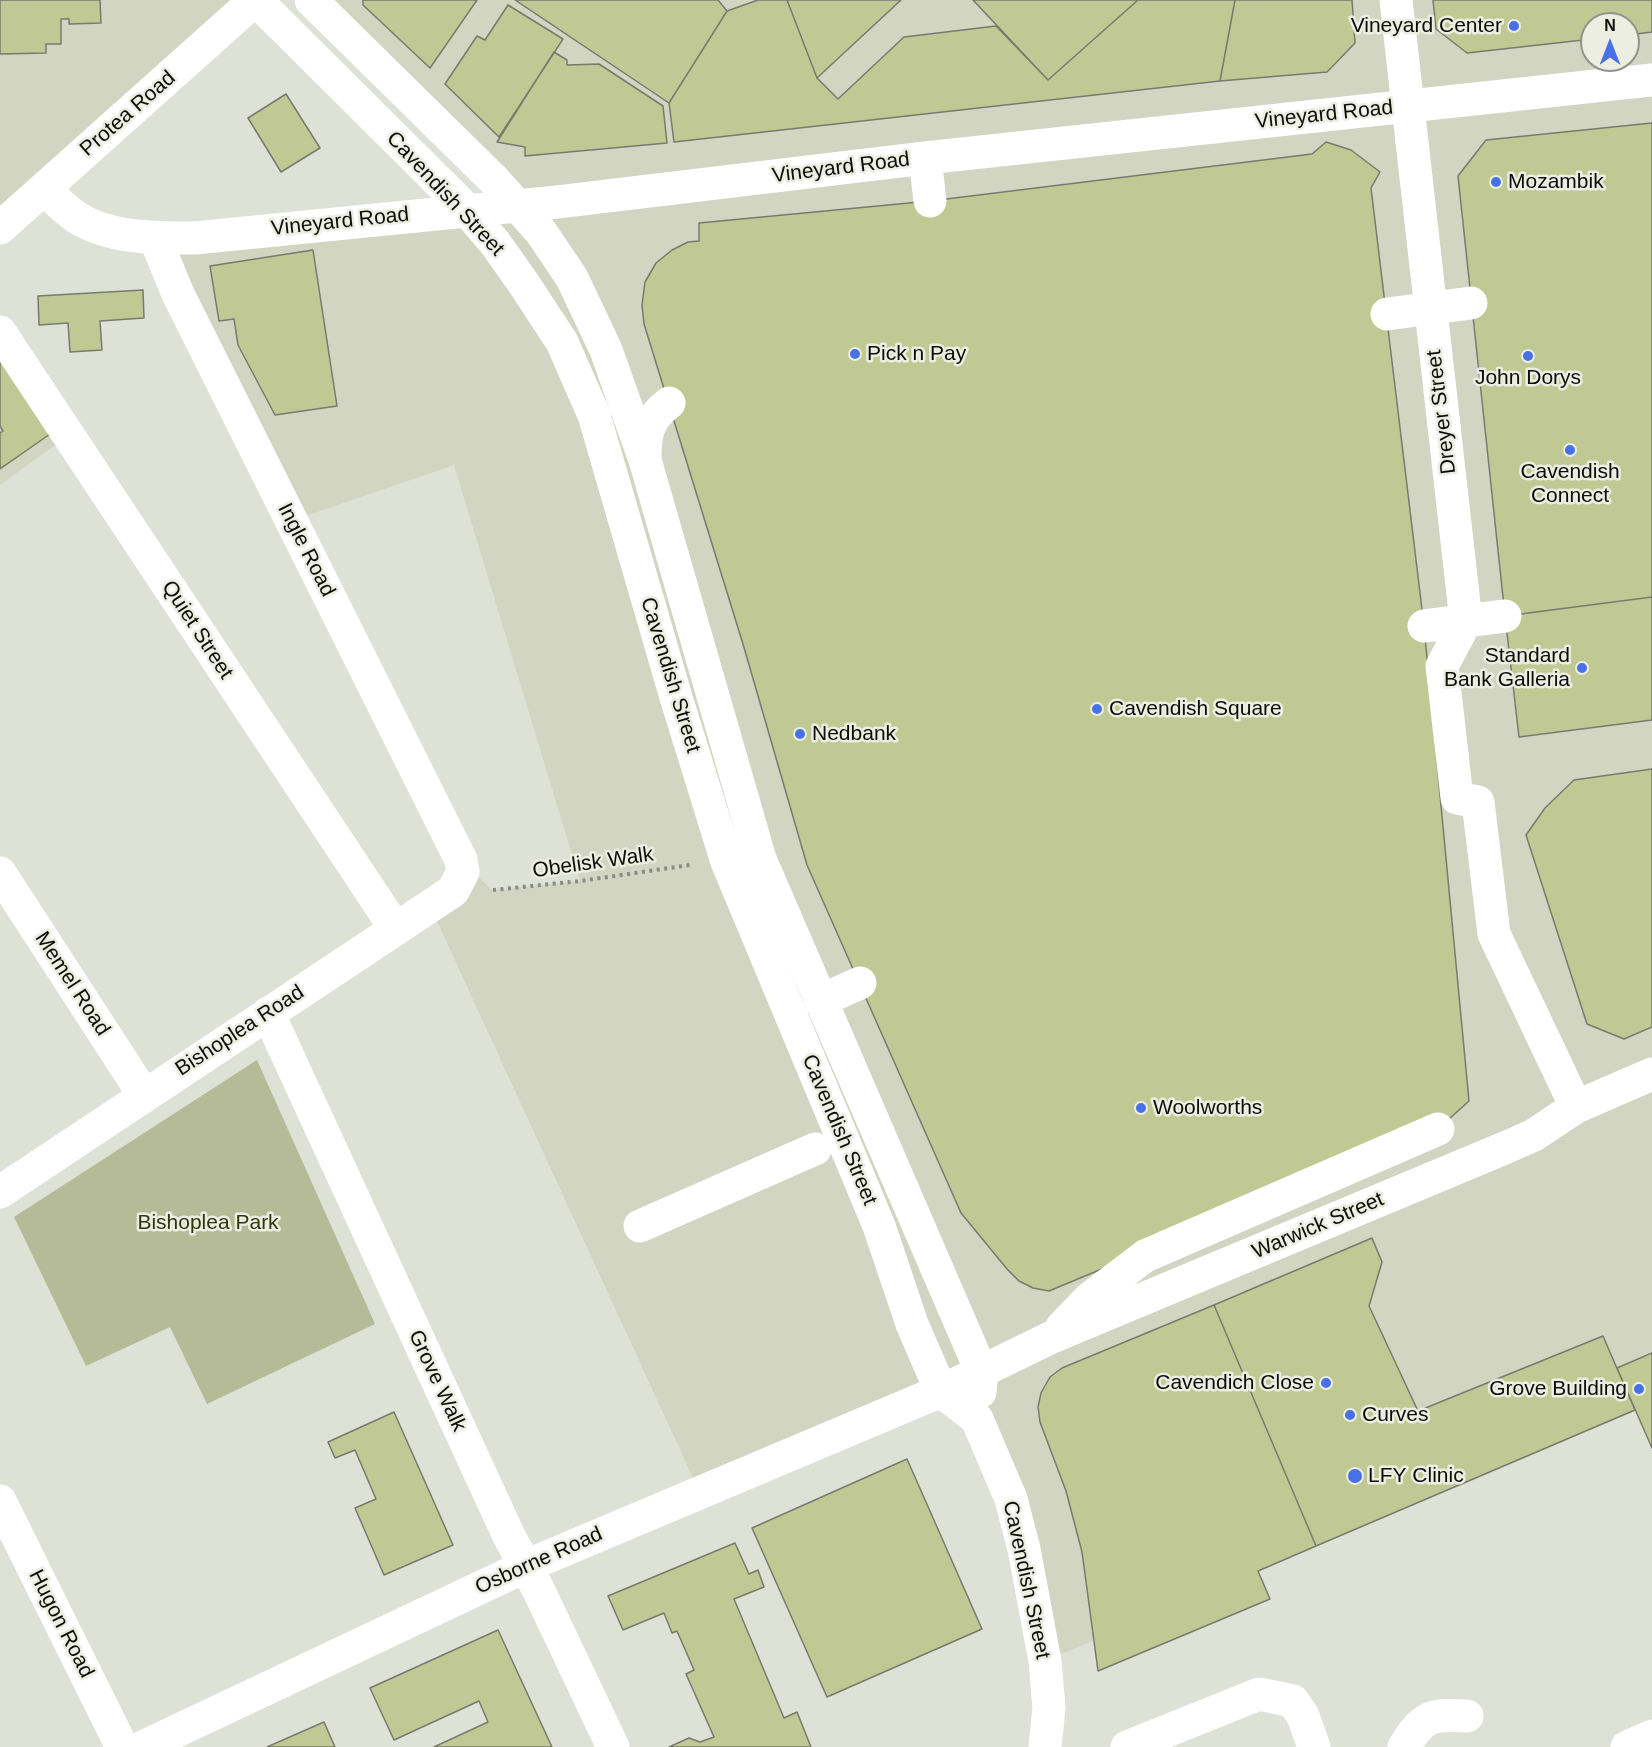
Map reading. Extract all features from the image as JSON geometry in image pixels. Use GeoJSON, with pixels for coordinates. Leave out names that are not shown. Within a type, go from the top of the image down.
{"type":"FeatureCollection","features":[{"type":"Feature","properties":{"kind":"street","name":"Protea Road"},"geometry":{"type":"LineString","coordinates":[[0,228],[255,0]]}},
{"type":"Feature","properties":{"kind":"street","name":"Cavendish Street"},"geometry":{"type":"LineString","coordinates":[[255,0],[466,209],[495,243],[562,342],[594,415],[675,694],[727,862],[879,1226],[912,1324],[941,1391],[977,1419]]}},
{"type":"Feature","properties":{"kind":"street","name":"Cavendish Street"},"geometry":{"type":"LineString","coordinates":[[311,0],[495,181],[515,206],[541,232],[572,278],[606,350],[645,460],[760,859],[982,1372],[977,1419],[1011,1499],[1024,1549],[1045,1661],[1049,1708],[1045,1747]]}},
{"type":"Feature","properties":{"kind":"street","name":"Dreyer Street"},"geometry":{"type":"LineString","coordinates":[[1396,0],[1466,621]]}},
{"type":"Feature","properties":{"kind":"street","name":"Vineyard Road"},"geometry":{"type":"LineString","coordinates":[[44,189],[77,218],[111,230],[155,238],[195,238],[466,209],[515,206],[924,158],[1652,80]]}},
{"type":"Feature","properties":{"kind":"street"},"geometry":{"type":"LineString","coordinates":[[924,158],[930,201]]}},
{"type":"Feature","properties":{"kind":"street","name":"Ingle Road"},"geometry":{"type":"LineString","coordinates":[[155,238],[178,294],[461,860]]}},
{"type":"Feature","properties":{"kind":"street"},"geometry":{"type":"LineString","coordinates":[[1387,314],[1472,303]]}},
{"type":"Feature","properties":{"kind":"street","name":"Quiet Street"},"geometry":{"type":"LineString","coordinates":[[0,332],[395,928]]}},
{"type":"Feature","properties":{"kind":"street"},"geometry":{"type":"LineString","coordinates":[[645,460],[648,424],[657,412],[669,403]]}},
{"type":"Feature","properties":{"kind":"street"},"geometry":{"type":"LineString","coordinates":[[1424,626],[1505,616]]}},
{"type":"Feature","properties":{"kind":"street"},"geometry":{"type":"LineString","coordinates":[[1466,621],[1442,666],[1457,798],[1478,802],[1494,934],[1576,1107]]}},
{"type":"Feature","properties":{"kind":"street","name":"Bishoplea Road"},"geometry":{"type":"LineString","coordinates":[[0,1191],[453,891],[463,872],[461,860]]}},
{"type":"Feature","properties":{"kind":"street","name":"Memel Road"},"geometry":{"type":"LineString","coordinates":[[0,873],[144,1095]]}},
{"type":"Feature","properties":{"kind":"street"},"geometry":{"type":"LineString","coordinates":[[820,1001],[860,983]]}},
{"type":"Feature","properties":{"kind":"street","name":"Grove Walk"},"geometry":{"type":"LineString","coordinates":[[268,1013],[509,1536],[526,1566],[613,1747]]}},
{"type":"Feature","properties":{"kind":"street","name":"Warwick Street"},"geometry":{"type":"LineString","coordinates":[[982,1372],[1052,1337],[1507,1147],[1534,1134],[1576,1107],[1652,1074]]}},
{"type":"Feature","properties":{"kind":"street"},"geometry":{"type":"LineString","coordinates":[[1052,1337],[1090,1298],[1145,1256],[1438,1129]]}},
{"type":"Feature","properties":{"kind":"street"},"geometry":{"type":"LineString","coordinates":[[640,1226],[815,1149]]}},
{"type":"Feature","properties":{"kind":"street","name":"Osborne Road"},"geometry":{"type":"LineString","coordinates":[[143,1747],[526,1566],[982,1372]]}},
{"type":"Feature","properties":{"kind":"street","name":"Hugon Road"},"geometry":{"type":"LineString","coordinates":[[0,1501],[122,1747]]}},
{"type":"Feature","properties":{"kind":"street"},"geometry":{"type":"LineString","coordinates":[[1127,1747],[1259,1694],[1293,1701],[1303,1716],[1314,1747]]}},
{"type":"Feature","properties":{"kind":"street"},"geometry":{"type":"LineString","coordinates":[[1404,1747],[1416,1727],[1438,1714],[1467,1716]]}},
{"type":"Feature","properties":{"kind":"street"},"geometry":{"type":"LineString","coordinates":[[1627,1747],[1652,1736]]}},
{"type":"Feature","properties":{"kind":"path","name":"Obelisk Walk"},"geometry":{"type":"LineString","coordinates":[[492,890],[580,881],[698,863]]}},
{"type":"Feature","properties":{"kind":"shaded area"},"geometry":{"type":"Polygon","coordinates":[[[0,0],[255,0],[0,228],[0,0]]]}},
{"type":"Feature","properties":{"kind":"shaded area"},"geometry":{"type":"Polygon","coordinates":[[[311,0],[1652,0],[1652,1448],[1635,1411],[1045,1661],[1011,1499],[941,1391],[699,1491],[430,906],[461,860],[492,890],[580,881],[454,465],[291,521],[166,260],[195,238],[514,206],[311,0]]]}},
{"type":"Feature","properties":{"kind":"shaded area"},"geometry":{"type":"Polygon","coordinates":[[[0,332],[69,435],[0,485],[0,332]]]}},
{"type":"Feature","properties":{"kind":"green space","name":"Bishoplea Park"},"geometry":{"type":"Polygon","coordinates":[[[257,1060],[375,1324],[207,1404],[170,1327],[86,1366],[14,1217],[257,1060]]]}},
{"type":"Feature","properties":{"kind":"building"},"geometry":{"type":"Polygon","coordinates":[[[0,0],[100,0],[101,23],[69,24],[69,19],[61,19],[61,44],[46,44],[46,53],[0,54],[0,0]]]}},
{"type":"Feature","properties":{"kind":"building"},"geometry":{"type":"Polygon","coordinates":[[[363,0],[477,0],[430,68],[363,5],[363,0]]]}},
{"type":"Feature","properties":{"kind":"building"},"geometry":{"type":"Polygon","coordinates":[[[515,0],[718,0],[727,11],[669,103],[515,0]]]}},
{"type":"Feature","properties":{"kind":"building"},"geometry":{"type":"Polygon","coordinates":[[[758,0],[787,0],[817,78],[838,99],[904,37],[996,26],[1048,80],[1138,0],[1235,0],[1220,81],[674,142],[669,103],[727,11],[758,0]]]}},
{"type":"Feature","properties":{"kind":"building"},"geometry":{"type":"Polygon","coordinates":[[[787,0],[901,0],[817,78],[787,0]]]}},
{"type":"Feature","properties":{"kind":"building"},"geometry":{"type":"Polygon","coordinates":[[[973,0],[1138,0],[1048,80],[973,0]]]}},
{"type":"Feature","properties":{"kind":"building"},"geometry":{"type":"Polygon","coordinates":[[[1235,0],[1352,0],[1355,43],[1327,72],[1220,81],[1235,0]]]}},
{"type":"Feature","properties":{"kind":"building","name":"Vineyard Center"},"geometry":{"type":"Polygon","coordinates":[[[1433,0],[1652,0],[1652,32],[1640,34],[1640,12],[1580,12],[1580,40],[1467,53],[1436,29],[1433,0]]]}},
{"type":"Feature","properties":{"kind":"building"},"geometry":{"type":"Polygon","coordinates":[[[508,5],[563,39],[499,137],[445,84],[477,36],[485,40],[508,5]]]}},
{"type":"Feature","properties":{"kind":"building"},"geometry":{"type":"Polygon","coordinates":[[[554,52],[567,60],[567,65],[599,64],[663,106],[667,143],[525,156],[525,147],[497,142],[554,52]]]}},
{"type":"Feature","properties":{"kind":"building"},"geometry":{"type":"Polygon","coordinates":[[[286,94],[320,148],[281,172],[248,118],[286,94]]]}},
{"type":"Feature","properties":{"kind":"building","name":"Cavendish Connect"},"geometry":{"type":"Polygon","coordinates":[[[1652,123],[1652,597],[1505,616],[1458,176],[1486,140],[1652,123]]]}},
{"type":"Feature","properties":{"kind":"building","name":"Cavendish Square"},"geometry":{"type":"Polygon","coordinates":[[[1326,142],[1351,150],[1380,172],[1371,188],[1424,626],[1469,1101],[1438,1129],[1049,1291],[1033,1288],[1019,1281],[1007,1269],[961,1213],[807,865],[743,644],[644,324],[642,305],[645,282],[656,263],[672,250],[688,242],[699,241],[699,223],[930,201],[1312,154],[1326,142]]]}},
{"type":"Feature","properties":{"kind":"building"},"geometry":{"type":"Polygon","coordinates":[[[313,250],[337,406],[275,415],[238,345],[234,319],[219,321],[210,266],[313,250]]]}},
{"type":"Feature","properties":{"kind":"building"},"geometry":{"type":"Polygon","coordinates":[[[143,290],[144,318],[100,321],[102,350],[70,352],[68,323],[39,325],[38,296],[143,290]]]}},
{"type":"Feature","properties":{"kind":"building"},"geometry":{"type":"Polygon","coordinates":[[[0,353],[53,432],[0,469],[0,433],[3,431],[0,426],[0,353]]]}},
{"type":"Feature","properties":{"kind":"building","name":"Standard Bank Galleria"},"geometry":{"type":"Polygon","coordinates":[[[1652,597],[1652,720],[1519,737],[1505,616],[1652,597]]]}},
{"type":"Feature","properties":{"kind":"building"},"geometry":{"type":"Polygon","coordinates":[[[1652,769],[1652,1027],[1624,1039],[1587,1024],[1526,835],[1545,808],[1574,780],[1652,769]]]}},
{"type":"Feature","properties":{"kind":"building","name":"Cavendich Close"},"geometry":{"type":"Polygon","coordinates":[[[1372,1238],[1382,1262],[1369,1306],[1418,1411],[1603,1336],[1635,1410],[1316,1546],[1214,1305],[1372,1238]]]}},
{"type":"Feature","properties":{"kind":"building"},"geometry":{"type":"Polygon","coordinates":[[[1214,1305],[1316,1546],[1258,1571],[1270,1599],[1098,1671],[1082,1552],[1066,1491],[1040,1422],[1038,1407],[1041,1393],[1050,1377],[1062,1368],[1214,1305]]]}},
{"type":"Feature","properties":{"kind":"building","name":"Grove Building"},"geometry":{"type":"Polygon","coordinates":[[[1652,1353],[1652,1448],[1617,1368],[1652,1353]]]}},
{"type":"Feature","properties":{"kind":"building"},"geometry":{"type":"Polygon","coordinates":[[[394,1412],[453,1545],[384,1575],[355,1508],[376,1499],[355,1450],[335,1458],[328,1442],[394,1412]]]}},
{"type":"Feature","properties":{"kind":"building"},"geometry":{"type":"Polygon","coordinates":[[[907,1459],[982,1629],[827,1697],[752,1528],[907,1459]]]}},
{"type":"Feature","properties":{"kind":"building"},"geometry":{"type":"Polygon","coordinates":[[[735,1543],[749,1574],[758,1570],[764,1587],[734,1599],[784,1718],[797,1712],[811,1747],[669,1747],[689,1738],[700,1742],[714,1737],[686,1674],[694,1670],[677,1631],[672,1633],[664,1613],[623,1630],[608,1596],[735,1543]]]}},
{"type":"Feature","properties":{"kind":"building"},"geometry":{"type":"Polygon","coordinates":[[[498,1630],[552,1747],[434,1747],[488,1722],[479,1701],[394,1740],[370,1688],[498,1630]]]}},
{"type":"Feature","properties":{"kind":"building"},"geometry":{"type":"Polygon","coordinates":[[[324,1722],[335,1747],[267,1747],[324,1722]]]}},
{"type":"Feature","properties":{"kind":"place","name":"Vineyard Center"},"geometry":{"type":"Point","coordinates":[1514,26]}},
{"type":"Feature","properties":{"kind":"place","name":"Mozambik"},"geometry":{"type":"Point","coordinates":[1496,182]}},
{"type":"Feature","properties":{"kind":"place","name":"Pick n Pay"},"geometry":{"type":"Point","coordinates":[855,354]}},
{"type":"Feature","properties":{"kind":"place","name":"John Dorys"},"geometry":{"type":"Point","coordinates":[1528,356]}},
{"type":"Feature","properties":{"kind":"place","name":"Cavendish Connect"},"geometry":{"type":"Point","coordinates":[1570,450]}},
{"type":"Feature","properties":{"kind":"place","name":"Standard Bank Galleria"},"geometry":{"type":"Point","coordinates":[1582,668]}},
{"type":"Feature","properties":{"kind":"place","name":"Cavendish Square"},"geometry":{"type":"Point","coordinates":[1097,709]}},
{"type":"Feature","properties":{"kind":"place","name":"Nedbank"},"geometry":{"type":"Point","coordinates":[800,734]}},
{"type":"Feature","properties":{"kind":"place","name":"Woolworths"},"geometry":{"type":"Point","coordinates":[1141,1108]}},
{"type":"Feature","properties":{"kind":"place","name":"Cavendich Close"},"geometry":{"type":"Point","coordinates":[1326,1383]}},
{"type":"Feature","properties":{"kind":"place","name":"Grove Building"},"geometry":{"type":"Point","coordinates":[1639,1389]}},
{"type":"Feature","properties":{"kind":"place","name":"Curves"},"geometry":{"type":"Point","coordinates":[1350,1415]}},
{"type":"Feature","properties":{"kind":"place","name":"LFY Clinic"},"geometry":{"type":"Point","coordinates":[1355,1476]}}]}
